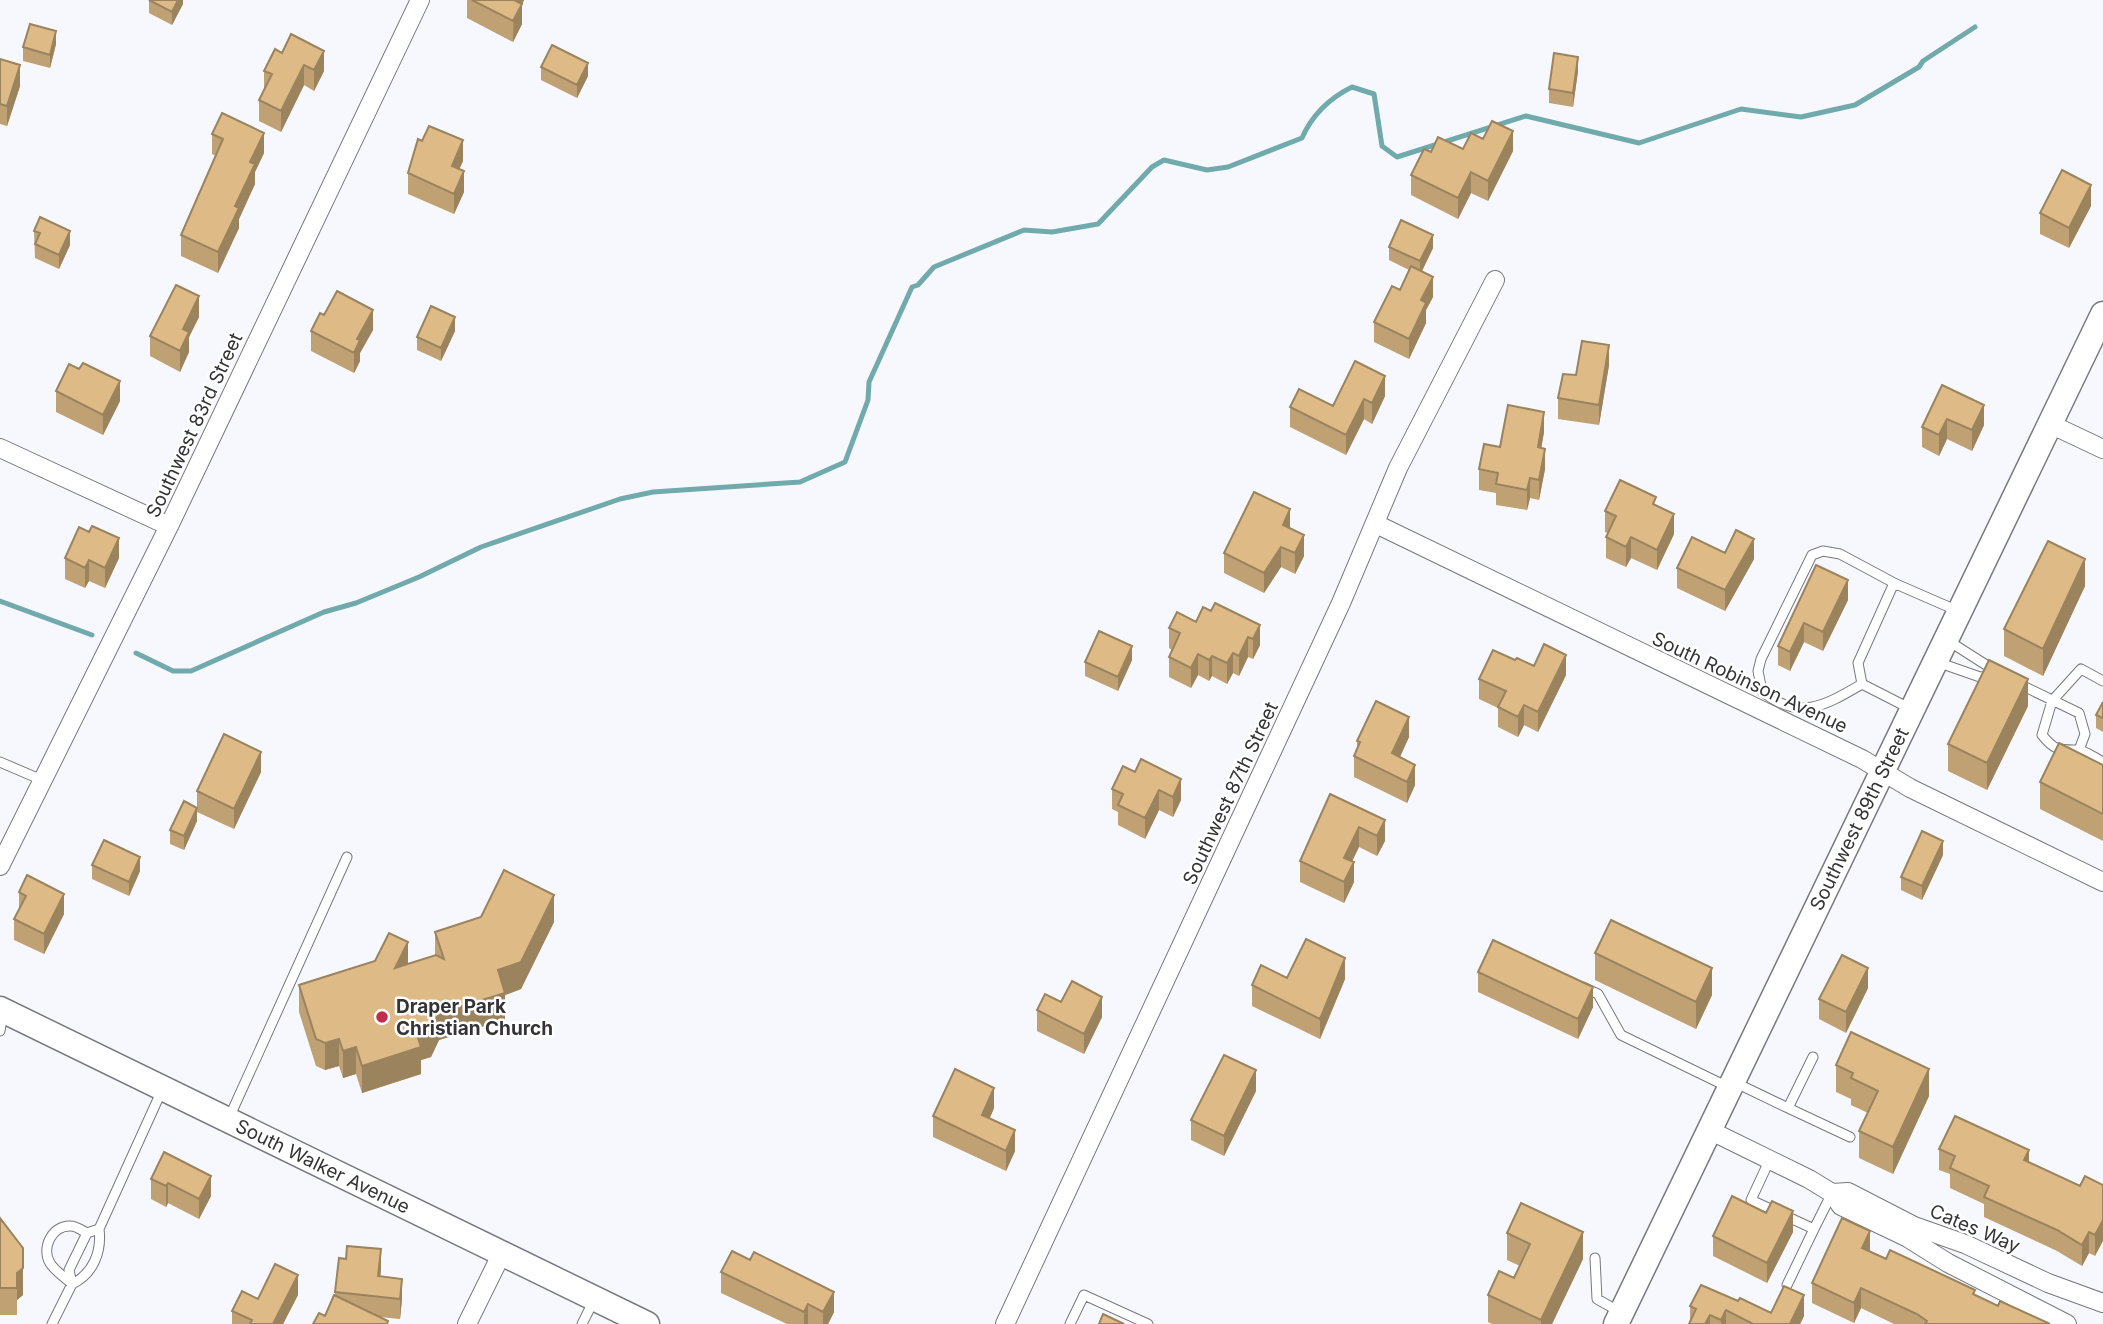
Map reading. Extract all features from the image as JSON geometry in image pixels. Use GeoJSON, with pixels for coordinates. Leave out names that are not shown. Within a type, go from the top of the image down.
{"type":"FeatureCollection","features":[{"type":"Feature","properties":{"kind":"main road","name":"Southwest 89th Street"},"geometry":{"type":"LineString","coordinates":[[1618,1318],[2103,314]]}},
{"type":"Feature","properties":{"kind":"main road","name":"South Walker Avenue"},"geometry":{"type":"LineString","coordinates":[[1,1017],[163,1089],[647,1324]]}},
{"type":"Feature","properties":{"kind":"street","name":"Southwest 83rd Street"},"geometry":{"type":"LineString","coordinates":[[0,866],[169,526],[420,0]]}},
{"type":"Feature","properties":{"kind":"street","name":"Southwest 87th Street"},"geometry":{"type":"LineString","coordinates":[[1005,1324],[1376,524],[1398,468],[1495,280]]}},
{"type":"Feature","properties":{"kind":"street"},"geometry":{"type":"LineString","coordinates":[[2050,424],[2103,449]]}},
{"type":"Feature","properties":{"kind":"street"},"geometry":{"type":"LineString","coordinates":[[0,448],[169,526]]}},
{"type":"Feature","properties":{"kind":"street","name":"South Robinson Avenue"},"geometry":{"type":"LineString","coordinates":[[1376,524],[2103,882]]}},
{"type":"Feature","properties":{"kind":"street","name":"Cates Way"},"geometry":{"type":"LineString","coordinates":[[1709,1130],[1770,1159],[1832,1194],[1841,1206],[1911,1232],[1965,1244],[2048,1283],[2103,1303]]}},
{"type":"Feature","properties":{"kind":"street","name":"Cates Way"},"geometry":{"type":"LineString","coordinates":[[1911,1232],[1948,1264],[2067,1324]]}},
{"type":"Feature","properties":{"kind":"street"},"geometry":{"type":"LineString","coordinates":[[467,1324],[502,1253]]}},
{"type":"Feature","properties":{"kind":"lane"},"geometry":{"type":"LineString","coordinates":[[1862,684],[1834,701],[1804,710],[1770,698],[1762,691],[1758,671],[1766,648],[1812,555],[1823,551],[1840,554],[1894,583],[1959,612]]}},
{"type":"Feature","properties":{"kind":"lane"},"geometry":{"type":"LineString","coordinates":[[1862,684],[1858,663],[1894,583]]}},
{"type":"Feature","properties":{"kind":"lane"},"geometry":{"type":"LineString","coordinates":[[1941,650],[2002,675],[1980,677],[1941,650]]}},
{"type":"Feature","properties":{"kind":"lane"},"geometry":{"type":"LineString","coordinates":[[2103,681],[2081,669],[2052,701],[2042,736],[2050,745],[2065,752],[2079,750],[2103,762]]}},
{"type":"Feature","properties":{"kind":"lane"},"geometry":{"type":"LineString","coordinates":[[2012,680],[2079,713],[2085,734],[2079,750]]}},
{"type":"Feature","properties":{"kind":"lane"},"geometry":{"type":"LineString","coordinates":[[1862,684],[1912,709]]}},
{"type":"Feature","properties":{"kind":"lane"},"geometry":{"type":"LineString","coordinates":[[0,762],[42,780]]}},
{"type":"Feature","properties":{"kind":"lane"},"geometry":{"type":"LineString","coordinates":[[228,1120],[347,857]]}},
{"type":"Feature","properties":{"kind":"lane"},"geometry":{"type":"LineString","coordinates":[[1575,983],[1598,995],[1621,1035],[1850,1138]]}},
{"type":"Feature","properties":{"kind":"lane"},"geometry":{"type":"LineString","coordinates":[[1788,1108],[1812,1057]]}},
{"type":"Feature","properties":{"kind":"lane"},"geometry":{"type":"LineString","coordinates":[[52,1324],[72,1284],[84,1278],[95,1261],[100,1241],[99,1229],[163,1089]]}},
{"type":"Feature","properties":{"kind":"lane"},"geometry":{"type":"LineString","coordinates":[[1770,1159],[1751,1200],[1814,1229]]}},
{"type":"Feature","properties":{"kind":"lane"},"geometry":{"type":"LineString","coordinates":[[1787,1285],[1832,1194]]}},
{"type":"Feature","properties":{"kind":"lane"},"geometry":{"type":"LineString","coordinates":[[72,1284],[51,1264],[46,1251],[50,1238],[57,1230],[71,1226],[87,1233],[99,1229]]}},
{"type":"Feature","properties":{"kind":"lane"},"geometry":{"type":"LineString","coordinates":[[72,1284],[69,1270],[87,1233]]}},
{"type":"Feature","properties":{"kind":"lane"},"geometry":{"type":"LineString","coordinates":[[1595,1258],[1597,1298],[1618,1318]]}},
{"type":"Feature","properties":{"kind":"lane"},"geometry":{"type":"LineString","coordinates":[[1070,1324],[1084,1295],[1148,1324]]}},
{"type":"Feature","properties":{"kind":"lane"},"geometry":{"type":"LineString","coordinates":[[582,1324],[595,1299]]}},
{"type":"Feature","properties":{"kind":"building"},"geometry":{"type":"Polygon","coordinates":[[[149,0],[178,0],[172,12],[149,0]]]}},
{"type":"Feature","properties":{"kind":"building"},"geometry":{"type":"Polygon","coordinates":[[[472,0],[514,0],[522,4],[513,21],[472,0]]]}},
{"type":"Feature","properties":{"kind":"building"},"geometry":{"type":"Polygon","coordinates":[[[30,24],[56,31],[50,55],[23,47],[30,24]]]}},
{"type":"Feature","properties":{"kind":"building"},"geometry":{"type":"Polygon","coordinates":[[[291,34],[324,51],[314,70],[304,65],[281,111],[259,100],[272,74],[264,71],[275,49],[282,53],[291,34]]]}},
{"type":"Feature","properties":{"kind":"building"},"geometry":{"type":"Polygon","coordinates":[[[552,45],[588,63],[577,85],[541,67],[552,45]]]}},
{"type":"Feature","properties":{"kind":"building"},"geometry":{"type":"Polygon","coordinates":[[[1554,53],[1578,57],[1573,93],[1549,89],[1554,53]]]}},
{"type":"Feature","properties":{"kind":"building"},"geometry":{"type":"Polygon","coordinates":[[[0,59],[20,65],[7,106],[0,104],[0,59]]]}},
{"type":"Feature","properties":{"kind":"building"},"geometry":{"type":"Polygon","coordinates":[[[222,113],[264,133],[250,162],[255,164],[235,206],[239,208],[218,252],[181,235],[223,139],[212,134],[222,113]]]}},
{"type":"Feature","properties":{"kind":"building"},"geometry":{"type":"Polygon","coordinates":[[[1492,121],[1513,131],[1488,181],[1471,172],[1458,198],[1411,175],[1424,149],[1431,152],[1438,137],[1463,149],[1471,133],[1483,139],[1492,121]]]}},
{"type":"Feature","properties":{"kind":"building"},"geometry":{"type":"Polygon","coordinates":[[[429,126],[463,140],[452,166],[464,171],[454,194],[408,173],[418,139],[422,141],[429,126]]]}},
{"type":"Feature","properties":{"kind":"building"},"geometry":{"type":"Polygon","coordinates":[[[2062,170],[2091,185],[2069,228],[2040,213],[2062,170]]]}},
{"type":"Feature","properties":{"kind":"building"},"geometry":{"type":"Polygon","coordinates":[[[40,217],[70,231],[59,255],[35,244],[40,233],[34,231],[40,217]]]}},
{"type":"Feature","properties":{"kind":"building"},"geometry":{"type":"Polygon","coordinates":[[[1401,220],[1433,235],[1420,261],[1389,247],[1401,220]]]}},
{"type":"Feature","properties":{"kind":"building"},"geometry":{"type":"Polygon","coordinates":[[[1411,266],[1433,277],[1421,300],[1426,303],[1409,339],[1374,322],[1392,286],[1400,290],[1411,266]]]}},
{"type":"Feature","properties":{"kind":"building"},"geometry":{"type":"Polygon","coordinates":[[[176,285],[199,296],[183,329],[189,332],[180,351],[150,336],[176,285]]]}},
{"type":"Feature","properties":{"kind":"building"},"geometry":{"type":"Polygon","coordinates":[[[337,291],[373,310],[357,339],[360,340],[354,353],[311,331],[320,313],[324,315],[337,291]]]}},
{"type":"Feature","properties":{"kind":"building"},"geometry":{"type":"Polygon","coordinates":[[[431,306],[455,317],[441,348],[417,337],[431,306]]]}},
{"type":"Feature","properties":{"kind":"building"},"geometry":{"type":"Polygon","coordinates":[[[1582,341],[1609,345],[1599,405],[1558,398],[1563,374],[1576,375],[1582,341]]]}},
{"type":"Feature","properties":{"kind":"building"},"geometry":{"type":"Polygon","coordinates":[[[1355,361],[1385,376],[1372,403],[1364,399],[1346,435],[1290,407],[1299,389],[1333,406],[1355,361]]]}},
{"type":"Feature","properties":{"kind":"building"},"geometry":{"type":"Polygon","coordinates":[[[83,363],[120,381],[103,415],[56,391],[69,364],[79,369],[83,363]]]}},
{"type":"Feature","properties":{"kind":"building"},"geometry":{"type":"Polygon","coordinates":[[[1942,385],[1984,405],[1972,430],[1947,419],[1939,435],[1922,427],[1942,385]]]}},
{"type":"Feature","properties":{"kind":"building"},"geometry":{"type":"Polygon","coordinates":[[[1508,405],[1544,412],[1538,447],[1545,449],[1539,480],[1530,478],[1527,490],[1496,484],[1498,473],[1479,469],[1484,444],[1500,447],[1508,405]]]}},
{"type":"Feature","properties":{"kind":"building"},"geometry":{"type":"Polygon","coordinates":[[[1620,480],[1656,497],[1653,504],[1674,514],[1657,550],[1631,537],[1626,547],[1606,537],[1616,516],[1605,511],[1620,480]]]}},
{"type":"Feature","properties":{"kind":"building"},"geometry":{"type":"Polygon","coordinates":[[[1254,492],[1290,509],[1283,525],[1304,535],[1295,553],[1281,547],[1264,573],[1224,553],[1254,492]]]}},
{"type":"Feature","properties":{"kind":"building"},"geometry":{"type":"Polygon","coordinates":[[[92,526],[119,538],[105,568],[89,560],[85,568],[65,558],[79,527],[89,532],[92,526]]]}},
{"type":"Feature","properties":{"kind":"building"},"geometry":{"type":"Polygon","coordinates":[[[1736,530],[1754,539],[1725,590],[1677,568],[1692,537],[1725,553],[1736,530]]]}},
{"type":"Feature","properties":{"kind":"building"},"geometry":{"type":"Polygon","coordinates":[[[2048,541],[2085,559],[2043,649],[2004,629],[2048,541]]]}},
{"type":"Feature","properties":{"kind":"building"},"geometry":{"type":"Polygon","coordinates":[[[1816,565],[1848,580],[1823,632],[1804,623],[1790,652],[1778,646],[1816,565]]]}},
{"type":"Feature","properties":{"kind":"building"},"geometry":{"type":"Polygon","coordinates":[[[1215,603],[1260,625],[1253,639],[1248,637],[1239,656],[1233,653],[1227,663],[1212,656],[1209,660],[1198,654],[1191,668],[1169,657],[1180,633],[1169,628],[1177,612],[1196,622],[1203,607],[1211,611],[1215,603]]]}},
{"type":"Feature","properties":{"kind":"building"},"geometry":{"type":"Polygon","coordinates":[[[1099,631],[1132,646],[1118,677],[1085,662],[1099,631]]]}},
{"type":"Feature","properties":{"kind":"building"},"geometry":{"type":"Polygon","coordinates":[[[1544,644],[1566,655],[1538,712],[1524,705],[1518,717],[1498,707],[1506,691],[1479,679],[1493,650],[1534,666],[1544,644]]]}},
{"type":"Feature","properties":{"kind":"building"},"geometry":{"type":"Polygon","coordinates":[[[1989,660],[2028,679],[1987,763],[1948,744],[1989,660]]]}},
{"type":"Feature","properties":{"kind":"building"},"geometry":{"type":"Polygon","coordinates":[[[1376,701],[1409,717],[1392,753],[1415,765],[1407,782],[1354,756],[1360,742],[1357,741],[1376,701]]]}},
{"type":"Feature","properties":{"kind":"building"},"geometry":{"type":"Polygon","coordinates":[[[2103,702],[2103,718],[2096,715],[2103,702]]]}},
{"type":"Feature","properties":{"kind":"building"},"geometry":{"type":"Polygon","coordinates":[[[224,734],[261,752],[234,809],[197,791],[224,734]]]}},
{"type":"Feature","properties":{"kind":"building"},"geometry":{"type":"Polygon","coordinates":[[[2059,743],[2103,765],[2103,814],[2040,782],[2059,743]]]}},
{"type":"Feature","properties":{"kind":"building"},"geometry":{"type":"Polygon","coordinates":[[[1141,759],[1181,779],[1173,797],[1159,790],[1145,818],[1118,805],[1123,794],[1112,789],[1123,766],[1135,772],[1141,759]]]}},
{"type":"Feature","properties":{"kind":"building"},"geometry":{"type":"Polygon","coordinates":[[[1330,794],[1385,820],[1377,836],[1359,827],[1344,858],[1354,862],[1344,882],[1300,861],[1330,794]]]}},
{"type":"Feature","properties":{"kind":"building"},"geometry":{"type":"Polygon","coordinates":[[[184,801],[197,808],[184,836],[170,830],[184,801]]]}},
{"type":"Feature","properties":{"kind":"building"},"geometry":{"type":"Polygon","coordinates":[[[1922,831],[1943,841],[1922,886],[1901,877],[1922,831]]]}},
{"type":"Feature","properties":{"kind":"building"},"geometry":{"type":"Polygon","coordinates":[[[104,840],[140,857],[129,882],[92,865],[104,840]]]}},
{"type":"Feature","properties":{"kind":"building"},"geometry":{"type":"Polygon","coordinates":[[[504,870],[554,895],[521,962],[498,970],[505,993],[439,1013],[431,1030],[417,1035],[421,1047],[362,1066],[356,1047],[343,1051],[339,1039],[325,1043],[316,1039],[299,985],[375,961],[389,933],[408,942],[395,968],[436,955],[444,959],[435,932],[481,917],[504,870]]]}},
{"type":"Feature","properties":{"kind":"building"},"geometry":{"type":"Polygon","coordinates":[[[27,875],[64,894],[44,934],[14,919],[26,896],[19,892],[27,875]]]}},
{"type":"Feature","properties":{"kind":"building"},"geometry":{"type":"Polygon","coordinates":[[[1611,920],[1712,968],[1696,1002],[1595,953],[1611,920]]]}},
{"type":"Feature","properties":{"kind":"building"},"geometry":{"type":"Polygon","coordinates":[[[1306,939],[1345,958],[1320,1019],[1252,985],[1261,965],[1287,978],[1306,939]]]}},
{"type":"Feature","properties":{"kind":"building"},"geometry":{"type":"Polygon","coordinates":[[[1493,940],[1593,987],[1578,1019],[1478,972],[1493,940]]]}},
{"type":"Feature","properties":{"kind":"building"},"geometry":{"type":"Polygon","coordinates":[[[1842,955],[1868,968],[1846,1012],[1819,999],[1842,955]]]}},
{"type":"Feature","properties":{"kind":"building"},"geometry":{"type":"Polygon","coordinates":[[[1072,981],[1102,997],[1084,1034],[1037,1010],[1045,994],[1061,1002],[1072,981]]]}},
{"type":"Feature","properties":{"kind":"building"},"geometry":{"type":"Polygon","coordinates":[[[1851,1032],[1929,1069],[1893,1147],[1859,1131],[1878,1091],[1851,1078],[1853,1073],[1836,1065],[1851,1032]]]}},
{"type":"Feature","properties":{"kind":"building"},"geometry":{"type":"Polygon","coordinates":[[[1224,1055],[1256,1070],[1224,1136],[1191,1120],[1224,1055]]]}},
{"type":"Feature","properties":{"kind":"building"},"geometry":{"type":"Polygon","coordinates":[[[955,1069],[994,1088],[982,1115],[1015,1130],[1006,1151],[933,1116],[955,1069]]]}},
{"type":"Feature","properties":{"kind":"building"},"geometry":{"type":"Polygon","coordinates":[[[1955,1116],[2029,1150],[2024,1160],[2080,1186],[2085,1176],[2103,1185],[2103,1220],[2095,1235],[2089,1232],[2082,1245],[2057,1230],[1984,1197],[1989,1186],[1950,1168],[1955,1156],[1939,1149],[1955,1116]]]}},
{"type":"Feature","properties":{"kind":"building"},"geometry":{"type":"Polygon","coordinates":[[[164,1152],[211,1176],[199,1199],[168,1183],[166,1186],[151,1179],[164,1152]]]}},
{"type":"Feature","properties":{"kind":"building"},"geometry":{"type":"Polygon","coordinates":[[[1732,1196],[1766,1213],[1772,1201],[1793,1211],[1767,1263],[1713,1236],[1732,1196]]]}},
{"type":"Feature","properties":{"kind":"building"},"geometry":{"type":"Polygon","coordinates":[[[1521,1203],[1583,1232],[1541,1320],[1488,1295],[1499,1271],[1514,1278],[1530,1244],[1507,1233],[1521,1203]]]}},
{"type":"Feature","properties":{"kind":"building"},"geometry":{"type":"Polygon","coordinates":[[[0,1218],[23,1248],[23,1268],[17,1273],[17,1288],[0,1288],[0,1218]]]}},
{"type":"Feature","properties":{"kind":"building"},"geometry":{"type":"Polygon","coordinates":[[[1842,1218],[1870,1231],[1862,1248],[1886,1259],[1890,1250],[1975,1290],[1973,1294],[1998,1306],[2000,1301],[2050,1324],[1925,1324],[1927,1321],[1917,1314],[1861,1288],[1854,1303],[1812,1283],[1842,1218]]]}},
{"type":"Feature","properties":{"kind":"building"},"geometry":{"type":"Polygon","coordinates":[[[347,1246],[381,1249],[378,1276],[402,1279],[400,1299],[335,1292],[339,1258],[346,1259],[347,1246]]]}},
{"type":"Feature","properties":{"kind":"building"},"geometry":{"type":"Polygon","coordinates":[[[732,1251],[750,1260],[754,1252],[834,1292],[823,1312],[808,1304],[804,1312],[721,1272],[732,1251]]]}},
{"type":"Feature","properties":{"kind":"building"},"geometry":{"type":"Polygon","coordinates":[[[275,1264],[298,1275],[273,1324],[250,1324],[252,1320],[232,1311],[242,1291],[258,1299],[275,1264]]]}},
{"type":"Feature","properties":{"kind":"building"},"geometry":{"type":"Polygon","coordinates":[[[1701,1285],[1738,1301],[1740,1298],[1771,1313],[1784,1286],[1804,1295],[1790,1324],[1753,1324],[1726,1310],[1721,1320],[1710,1315],[1705,1324],[1689,1324],[1696,1309],[1690,1306],[1701,1285]]]}},
{"type":"Feature","properties":{"kind":"building"},"geometry":{"type":"Polygon","coordinates":[[[334,1295],[388,1321],[387,1324],[313,1324],[319,1313],[325,1316],[334,1295]]]}},
{"type":"Feature","properties":{"kind":"building"},"geometry":{"type":"Polygon","coordinates":[[[1103,1314],[1124,1324],[1099,1324],[1103,1314]]]}},
{"type":"Feature","properties":{"kind":"waterway"},"geometry":{"type":"LineString","coordinates":[[136,653],[173,671],[191,671],[324,612],[356,603],[419,577],[481,547],[620,499],[653,492],[800,482],[845,462],[868,400],[869,382],[912,287],[918,285],[934,267],[1024,230],[1052,232],[1098,224],[1152,167],[1164,160],[1207,170],[1228,167],[1302,138],[1322,108],[1352,87],[1374,94],[1382,146],[1397,157],[1526,116],[1639,143],[1741,109],[1801,117],[1855,105],[1919,67],[1923,61],[1975,27]]}},
{"type":"Feature","properties":{"kind":"waterway"},"geometry":{"type":"LineString","coordinates":[[0,601],[92,635]]}},
{"type":"Feature","properties":{"kind":"place","name":"Draper Park Christian Church"},"geometry":{"type":"Point","coordinates":[382,1017]}}]}
